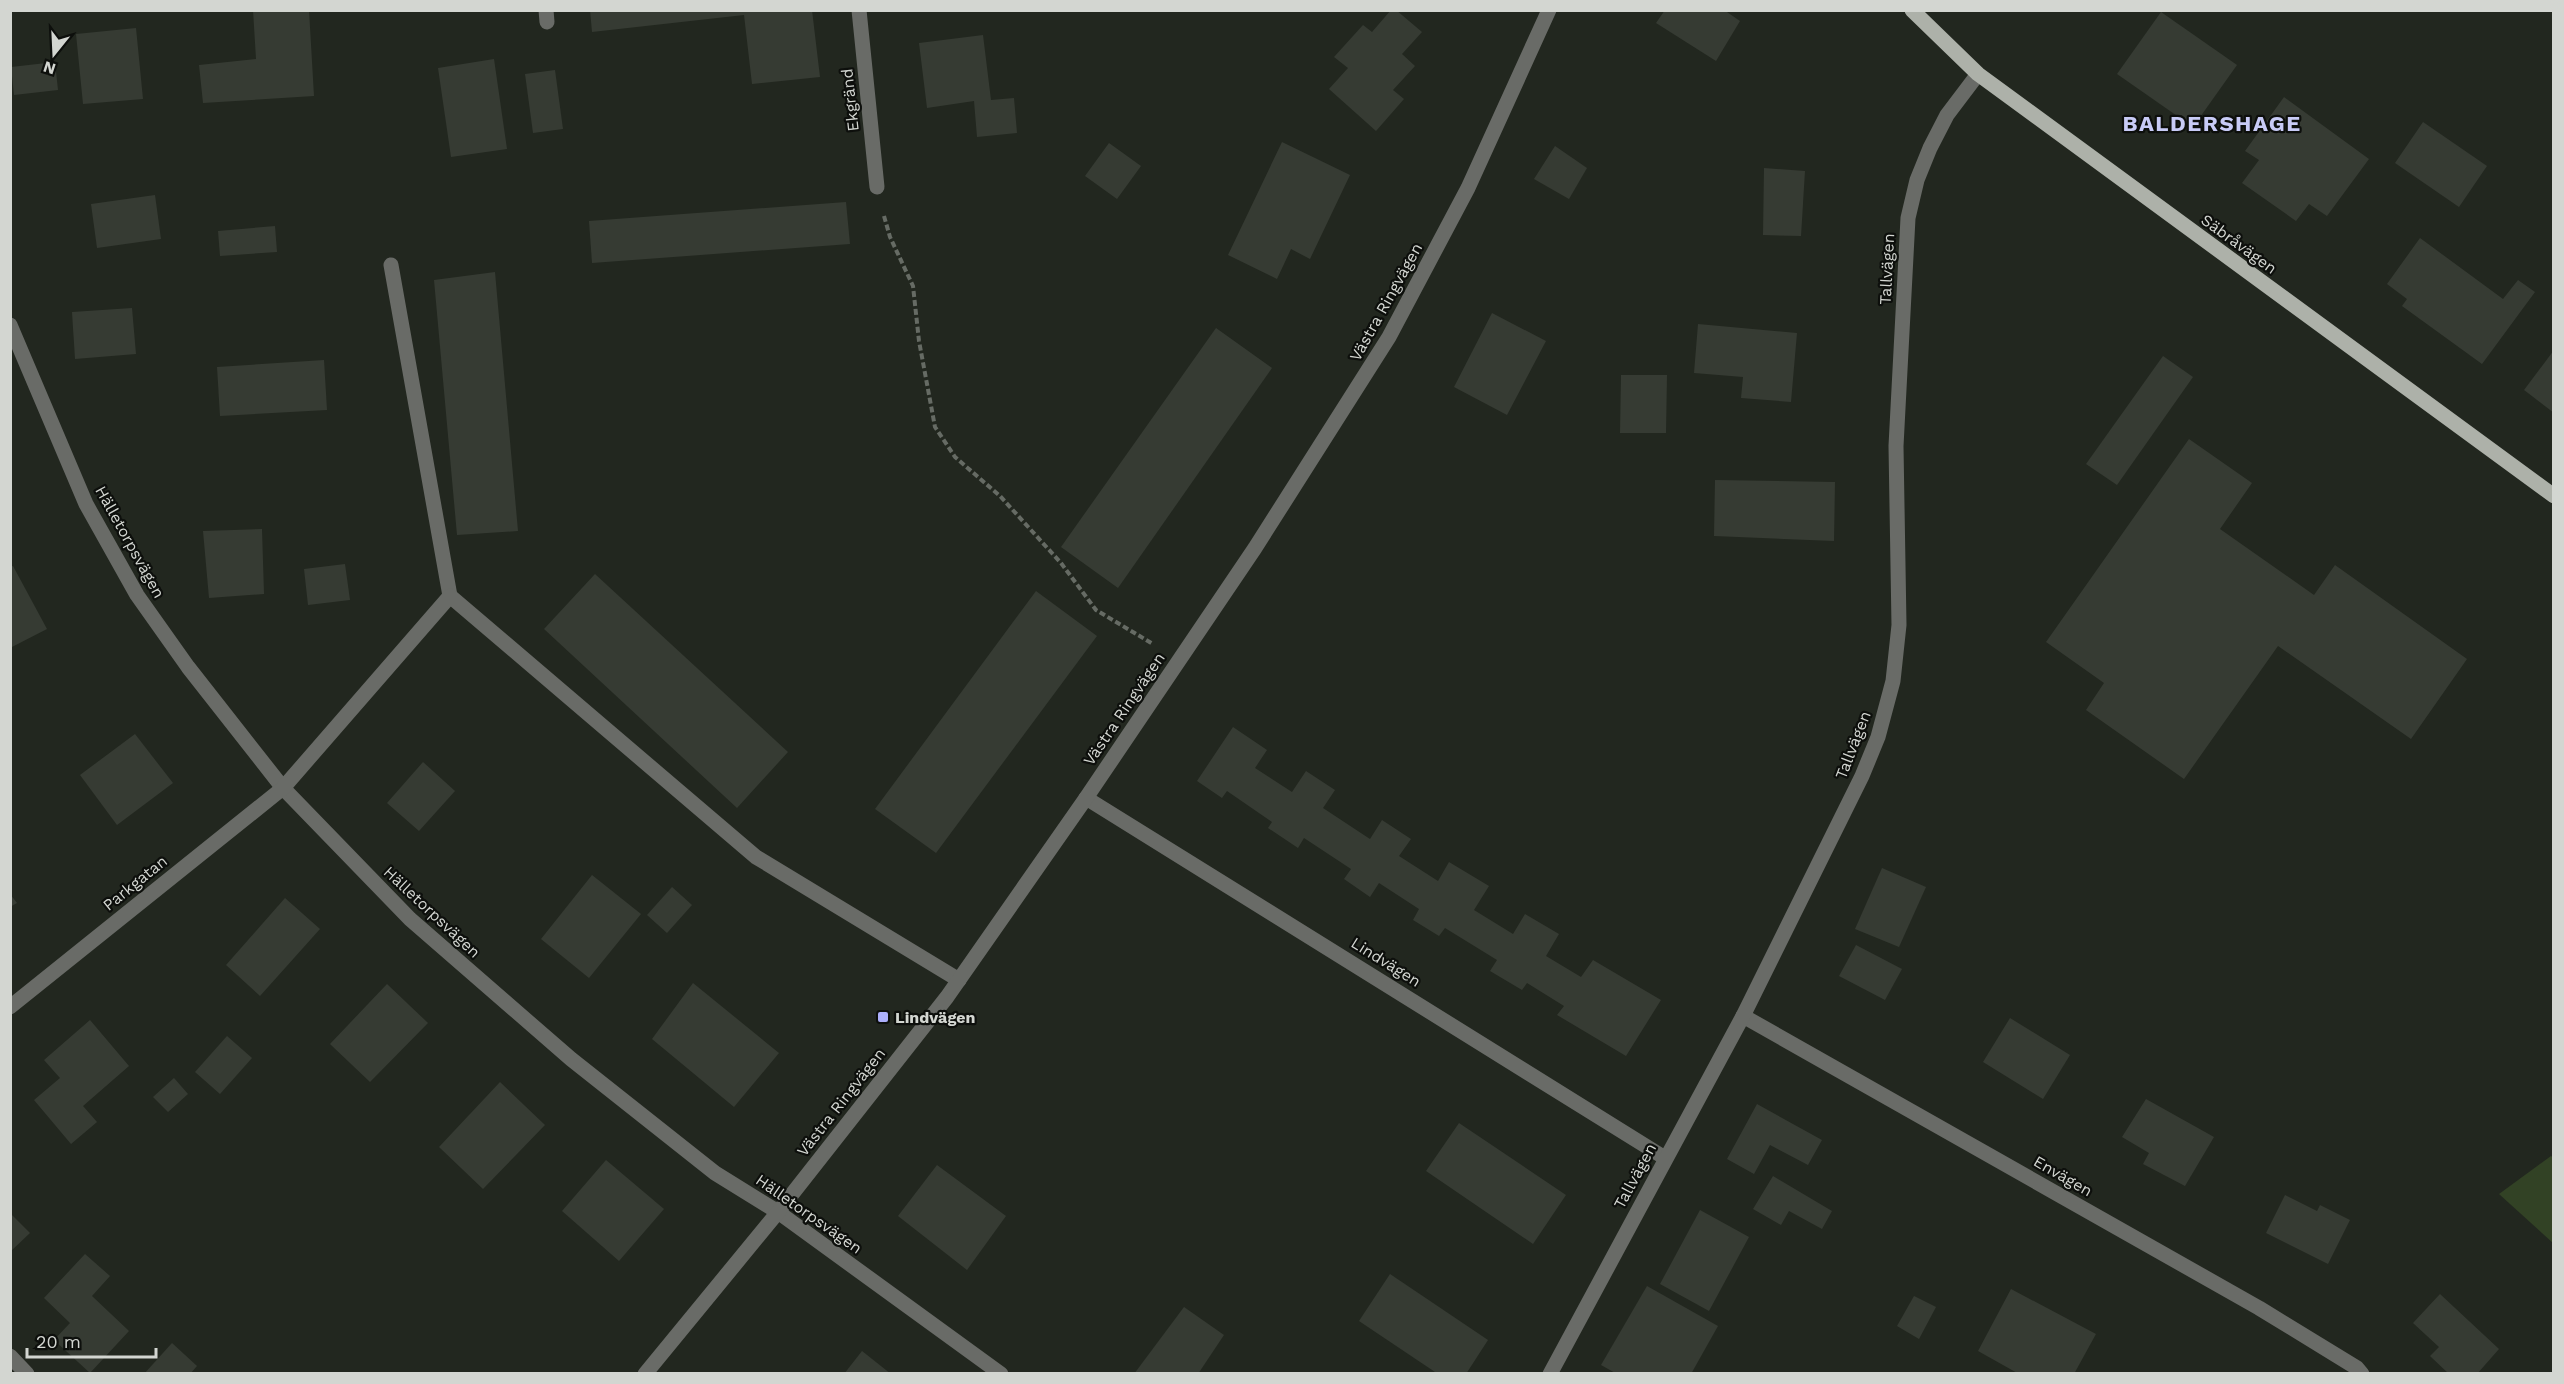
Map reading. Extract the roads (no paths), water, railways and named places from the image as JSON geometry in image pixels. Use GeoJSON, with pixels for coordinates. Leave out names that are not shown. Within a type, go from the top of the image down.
{"type":"FeatureCollection","features":[{"type":"Feature","properties":{"kind":"main road","name":"Säbråvägen"},"geometry":{"type":"LineString","coordinates":[[1911,10],[1978,74],[2553,496]]}},
{"type":"Feature","properties":{"kind":"street","name":"Ekgränd"},"geometry":{"type":"LineString","coordinates":[[859,10],[877,186]]}},
{"type":"Feature","properties":{"kind":"street","name":"Västra Ringvägen"},"geometry":{"type":"LineString","coordinates":[[645,1374],[778,1212],[959,980],[1086,798],[1255,548],[1389,337],[1468,189],[1549,10]]}},
{"type":"Feature","properties":{"kind":"street","name":"Tallvägen"},"geometry":{"type":"LineString","coordinates":[[1550,1374],[1743,1016],[1862,776],[1878,737],[1893,681],[1899,625],[1896,446],[1908,218],[1917,180],[1930,148],[1947,115],[1978,74]]}},
{"type":"Feature","properties":{"kind":"street"},"geometry":{"type":"LineString","coordinates":[[391,265],[450,596],[756,857],[959,980]]}},
{"type":"Feature","properties":{"kind":"street","name":"Hälletorpsvägen"},"geometry":{"type":"LineString","coordinates":[[10,324],[86,504],[137,594],[188,667],[283,788],[410,919],[571,1059],[715,1173],[778,1212],[1001,1374]]}},
{"type":"Feature","properties":{"kind":"street","name":"Parkgatan"},"geometry":{"type":"LineString","coordinates":[[10,1007],[283,788],[450,596]]}},
{"type":"Feature","properties":{"kind":"street","name":"Lindvägen"},"geometry":{"type":"LineString","coordinates":[[1086,798],[1665,1158]]}},
{"type":"Feature","properties":{"kind":"street","name":"Envägen"},"geometry":{"type":"LineString","coordinates":[[1743,1016],[2259,1308],[2357,1368],[2362,1374]]}},
{"type":"Feature","properties":{"kind":"street"},"geometry":{"type":"LineString","coordinates":[[10,1356],[27,1374]]}},
{"type":"Feature","properties":{"kind":"place","name":"Lindvägen"},"geometry":{"type":"Point","coordinates":[883,1017]}},
{"type":"Feature","properties":{"kind":"district","name":"BALDERSHAGE"},"geometry":{"type":"Point","coordinates":[2212,123]}}]}
